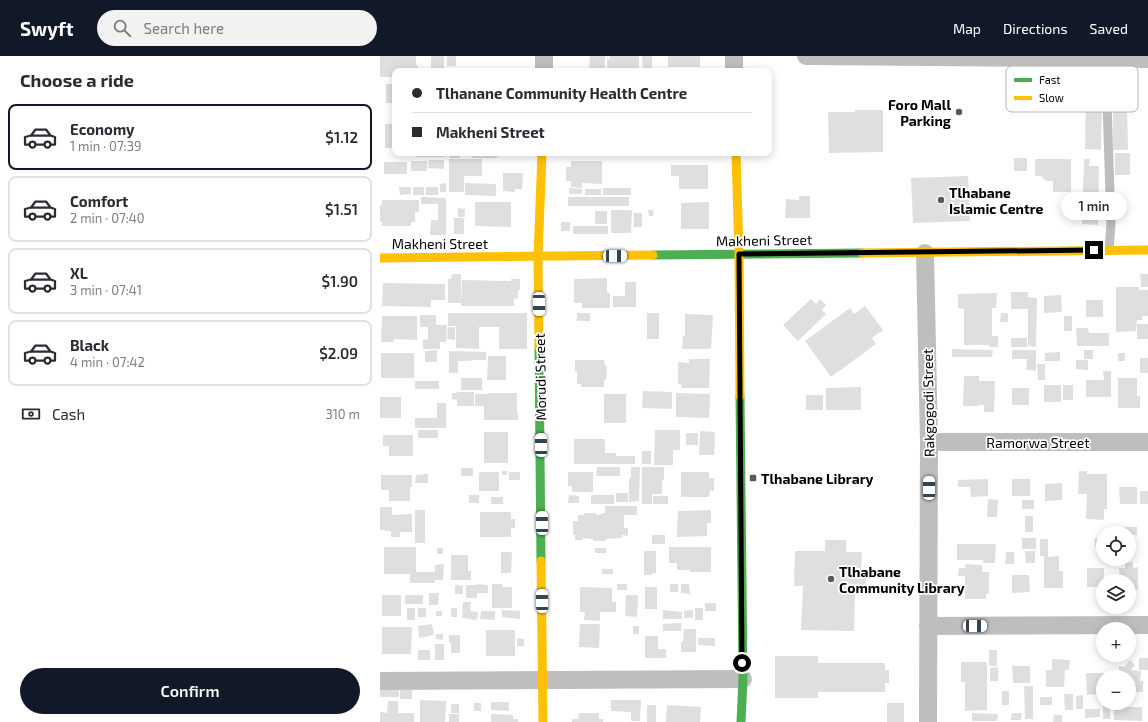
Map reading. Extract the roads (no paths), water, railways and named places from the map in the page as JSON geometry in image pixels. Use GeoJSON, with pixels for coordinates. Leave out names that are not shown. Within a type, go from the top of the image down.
{"type":"FeatureCollection","features":[{"type":"Feature","properties":{"kind":"street"},"geometry":{"type":"LineString","coordinates":[[544,56],[544,68]]}},
{"type":"Feature","properties":{"kind":"street"},"geometry":{"type":"LineString","coordinates":[[734,56],[734,68]]}},
{"type":"Feature","properties":{"kind":"street"},"geometry":{"type":"LineString","coordinates":[[806,56],[1148,59]]}},
{"type":"Feature","properties":{"kind":"street","name":"Morudi Street"},"geometry":{"type":"LineString","coordinates":[[542,156],[538,257],[543,722]]}},
{"type":"Feature","properties":{"kind":"street"},"geometry":{"type":"LineString","coordinates":[[736,156],[739,254],[743,679],[741,722]]}},
{"type":"Feature","properties":{"kind":"street","name":"Makheni Street"},"geometry":{"type":"LineString","coordinates":[[380,258],[1148,250]]}},
{"type":"Feature","properties":{"kind":"street","name":"Rakgogodi Street"},"geometry":{"type":"LineString","coordinates":[[925,253],[929,442],[928,722]]}},
{"type":"Feature","properties":{"kind":"street","name":"Ramorwa Street"},"geometry":{"type":"LineString","coordinates":[[929,442],[1148,442]]}},
{"type":"Feature","properties":{"kind":"street"},"geometry":{"type":"LineString","coordinates":[[928,626],[1148,625]]}},
{"type":"Feature","properties":{"kind":"street"},"geometry":{"type":"LineString","coordinates":[[380,680],[743,679]]}},
{"type":"Feature","properties":{"kind":"lane"},"geometry":{"type":"LineString","coordinates":[[1107,112],[1111,224],[1109,250]]}},
{"type":"Feature","properties":{"kind":"place","name":"Foro Mall Parking"},"geometry":{"type":"Point","coordinates":[959,112]}},
{"type":"Feature","properties":{"kind":"place","name":"Tlhabane Islamic Centre"},"geometry":{"type":"Point","coordinates":[941,200]}},
{"type":"Feature","properties":{"kind":"place","name":"Tlhabane Library"},"geometry":{"type":"Point","coordinates":[753,478]}},
{"type":"Feature","properties":{"kind":"place","name":"Tlhabane Community Library"},"geometry":{"type":"Point","coordinates":[831,579]}}]}
